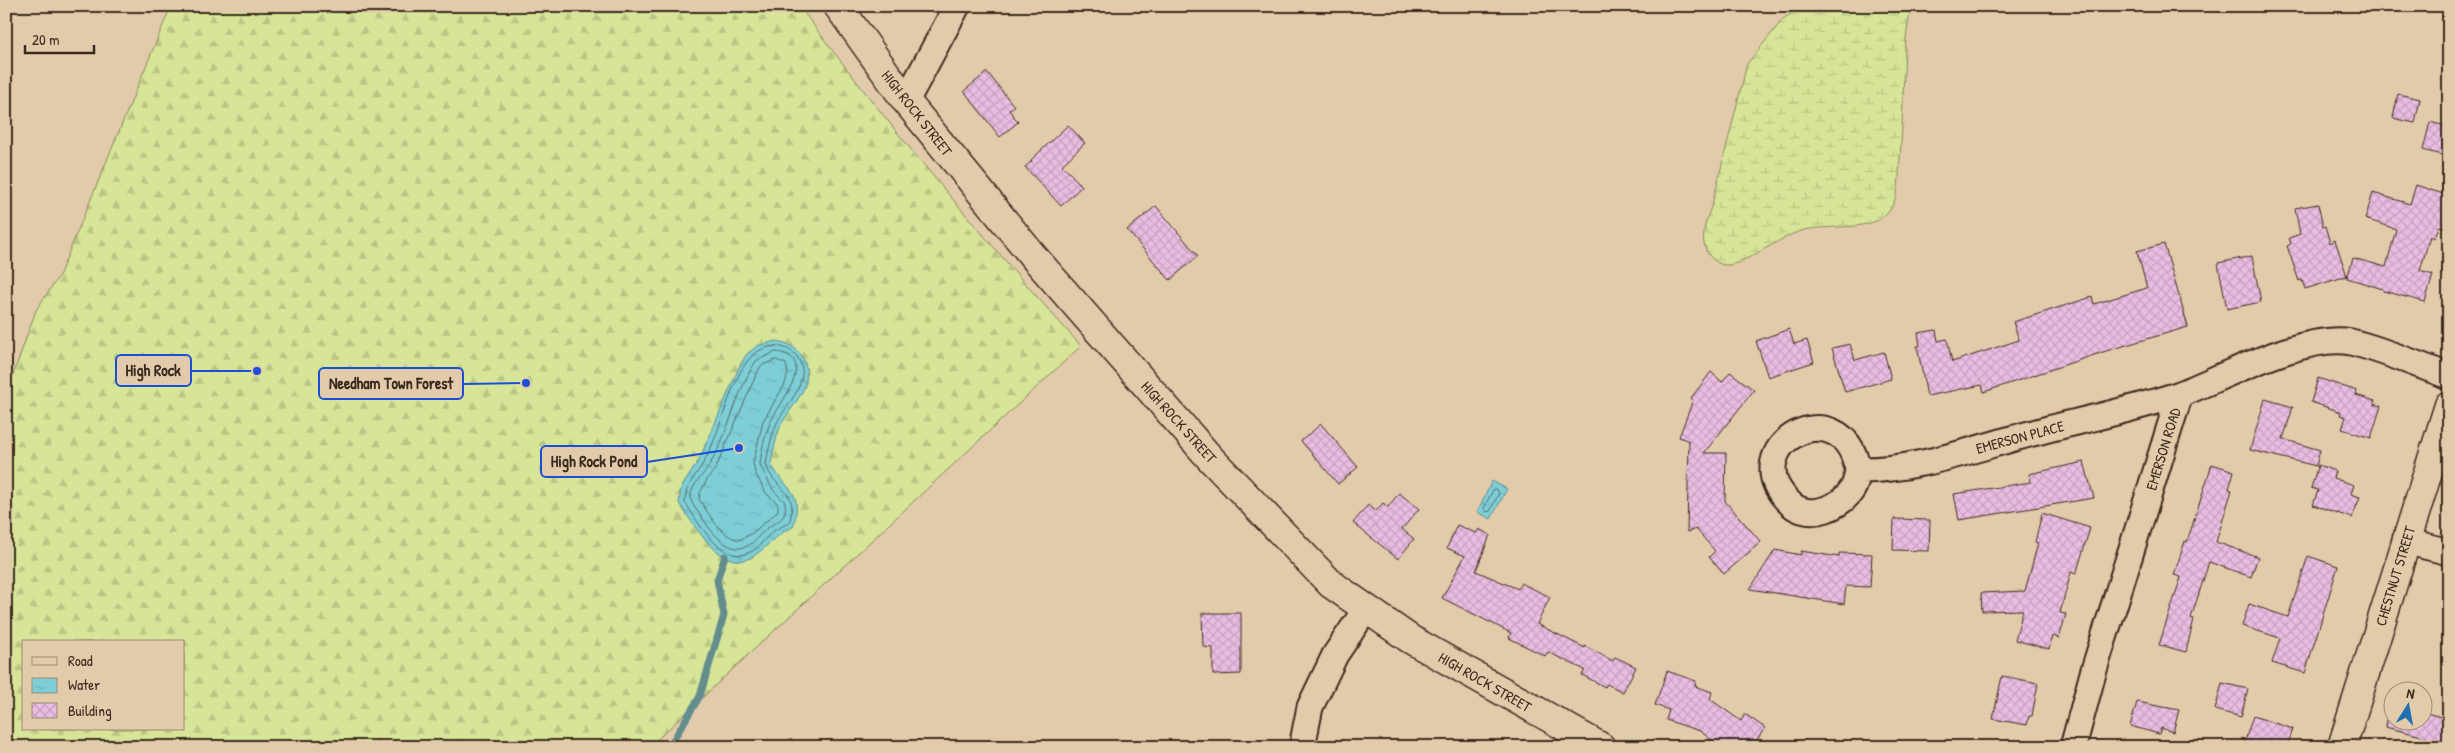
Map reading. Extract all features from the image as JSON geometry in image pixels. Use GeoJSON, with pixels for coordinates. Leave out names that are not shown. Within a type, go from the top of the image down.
{"type":"FeatureCollection","features":[{"type":"Feature","properties":{"kind":"street","name":"HIGH ROCK STREET"},"geometry":{"type":"LineString","coordinates":[[838,6],[906,101],[1033,256],[1210,458],[1332,584],[1366,609],[1465,672],[1601,747]]}},
{"type":"Feature","properties":{"kind":"street"},"geometry":{"type":"LineString","coordinates":[[906,101],[958,6]]}},
{"type":"Feature","properties":{"kind":"street","name":"EMERSON ROAD"},"geometry":{"type":"LineString","coordinates":[[2073,747],[2091,680],[2180,394],[2284,352],[2334,341],[2350,342],[2449,376]]}},
{"type":"Feature","properties":{"kind":"street","name":"EMERSON PLACE"},"geometry":{"type":"LineString","coordinates":[[1858,470],[1905,467],[2180,394]]}},
{"type":"Feature","properties":{"kind":"street","name":"CHESTNUT STREET"},"geometry":{"type":"LineString","coordinates":[[2342,747],[2449,405]]}},
{"type":"Feature","properties":{"kind":"street"},"geometry":{"type":"LineString","coordinates":[[2405,541],[2449,552]]}},
{"type":"Feature","properties":{"kind":"street"},"geometry":{"type":"LineString","coordinates":[[1302,747],[1310,707],[1335,655],[1366,609]]}},
{"type":"Feature","properties":{"kind":"green space"},"geometry":{"type":"Polygon","coordinates":[[[171,6],[799,6],[866,94],[936,179],[1081,346],[649,747],[6,747],[6,395],[36,310],[59,276],[171,6]]]}},
{"type":"Feature","properties":{"kind":"green space"},"geometry":{"type":"Polygon","coordinates":[[[1802,6],[1911,6],[1905,48],[1901,144],[1898,184],[1894,204],[1883,217],[1873,222],[1801,231],[1736,263],[1729,265],[1720,264],[1709,255],[1706,249],[1704,230],[1747,64],[1783,19],[1802,6]]]}},
{"type":"Feature","properties":{"kind":"water"},"geometry":{"type":"Polygon","coordinates":[[[775,341],[784,343],[799,352],[806,367],[805,385],[780,427],[771,464],[795,498],[796,515],[793,527],[786,530],[756,555],[739,560],[728,558],[708,543],[679,503],[681,488],[699,460],[740,365],[747,354],[757,346],[775,341]]]}},
{"type":"Feature","properties":{"kind":"water"},"geometry":{"type":"Polygon","coordinates":[[[1492,481],[1507,489],[1491,519],[1477,512],[1492,481]]]}},
{"type":"Feature","properties":{"kind":"building"},"geometry":{"type":"Polygon","coordinates":[[[987,72],[1014,106],[1009,110],[1018,122],[1000,137],[964,91],[987,72]]]}},
{"type":"Feature","properties":{"kind":"building"},"geometry":{"type":"Polygon","coordinates":[[[2398,94],[2420,99],[2415,123],[2393,118],[2398,94]]]}},
{"type":"Feature","properties":{"kind":"building"},"geometry":{"type":"Polygon","coordinates":[[[2430,122],[2449,127],[2449,157],[2423,150],[2430,122]]]}},
{"type":"Feature","properties":{"kind":"building"},"geometry":{"type":"Polygon","coordinates":[[[1068,125],[1085,143],[1062,165],[1082,186],[1061,206],[1025,167],[1068,125]]]}},
{"type":"Feature","properties":{"kind":"building"},"geometry":{"type":"Polygon","coordinates":[[[2416,185],[2449,196],[2449,229],[2439,226],[2435,238],[2430,236],[2420,271],[2433,275],[2425,302],[2383,291],[2383,289],[2347,278],[2353,258],[2386,267],[2396,229],[2365,219],[2373,193],[2410,204],[2416,185]]]}},
{"type":"Feature","properties":{"kind":"building"},"geometry":{"type":"Polygon","coordinates":[[[2318,204],[2323,227],[2325,226],[2330,243],[2335,240],[2347,276],[2305,289],[2302,280],[2299,281],[2287,246],[2291,244],[2289,238],[2300,234],[2295,208],[2318,204]]]}},
{"type":"Feature","properties":{"kind":"building"},"geometry":{"type":"Polygon","coordinates":[[[1156,206],[1198,256],[1170,280],[1127,230],[1156,206]]]}},
{"type":"Feature","properties":{"kind":"building"},"geometry":{"type":"Polygon","coordinates":[[[2164,244],[2188,327],[2106,351],[1984,392],[1982,385],[1927,396],[1917,346],[1920,346],[1918,333],[1936,330],[1938,341],[1947,339],[1952,362],[2019,340],[2013,322],[2092,297],[2094,304],[2147,288],[2137,251],[2164,244]]]}},
{"type":"Feature","properties":{"kind":"building"},"geometry":{"type":"Polygon","coordinates":[[[2252,256],[2261,302],[2227,309],[2218,263],[2252,256]]]}},
{"type":"Feature","properties":{"kind":"building"},"geometry":{"type":"Polygon","coordinates":[[[1789,329],[1794,344],[1807,340],[1814,362],[1768,377],[1756,341],[1789,329]]]}},
{"type":"Feature","properties":{"kind":"building"},"geometry":{"type":"Polygon","coordinates":[[[1850,344],[1855,360],[1884,352],[1891,379],[1845,392],[1832,348],[1850,344]]]}},
{"type":"Feature","properties":{"kind":"building"},"geometry":{"type":"Polygon","coordinates":[[[1711,372],[1722,382],[1730,372],[1754,390],[1704,453],[1726,453],[1725,501],[1761,542],[1724,574],[1709,557],[1715,551],[1696,529],[1687,532],[1689,441],[1679,437],[1693,400],[1691,398],[1711,372]]]}},
{"type":"Feature","properties":{"kind":"building"},"geometry":{"type":"Polygon","coordinates":[[[2318,378],[2357,391],[2356,395],[2375,401],[2374,404],[2381,406],[2371,438],[2342,429],[2346,417],[2340,415],[2341,412],[2311,402],[2318,378]]]}},
{"type":"Feature","properties":{"kind":"building"},"geometry":{"type":"Polygon","coordinates":[[[2265,399],[2293,407],[2283,439],[2320,450],[2316,466],[2250,450],[2265,399]]]}},
{"type":"Feature","properties":{"kind":"building"},"geometry":{"type":"Polygon","coordinates":[[[1321,424],[1358,467],[1338,484],[1301,441],[1321,424]]]}},
{"type":"Feature","properties":{"kind":"building"},"geometry":{"type":"Polygon","coordinates":[[[2084,462],[2094,498],[1959,520],[1954,494],[2031,482],[2029,474],[2084,462]]]}},
{"type":"Feature","properties":{"kind":"building"},"geometry":{"type":"Polygon","coordinates":[[[2212,464],[2234,471],[2229,489],[2232,490],[2216,542],[2258,557],[2251,577],[2209,562],[2191,618],[2194,619],[2186,652],[2159,645],[2181,577],[2174,575],[2185,541],[2187,542],[2212,464]]]}},
{"type":"Feature","properties":{"kind":"building"},"geometry":{"type":"Polygon","coordinates":[[[2318,465],[2335,471],[2333,478],[2354,485],[2351,494],[2360,497],[2352,518],[2313,505],[2318,490],[2311,488],[2318,465]]]}},
{"type":"Feature","properties":{"kind":"building"},"geometry":{"type":"Polygon","coordinates":[[[1399,493],[1419,509],[1402,529],[1414,539],[1398,559],[1353,523],[1368,505],[1376,511],[1383,503],[1388,507],[1399,493]]]}},
{"type":"Feature","properties":{"kind":"building"},"geometry":{"type":"Polygon","coordinates":[[[2042,513],[2090,528],[2076,574],[2071,572],[2060,613],[2066,614],[2059,638],[2052,636],[2049,649],[2015,640],[2023,610],[1982,611],[1981,593],[2025,591],[2038,543],[2035,542],[2042,513]]]}},
{"type":"Feature","properties":{"kind":"building"},"geometry":{"type":"Polygon","coordinates":[[[1894,519],[1930,520],[1929,551],[1893,550],[1894,519]]]}},
{"type":"Feature","properties":{"kind":"building"},"geometry":{"type":"Polygon","coordinates":[[[1457,525],[1476,533],[1479,529],[1490,535],[1476,571],[1518,589],[1521,583],[1550,597],[1537,624],[1613,661],[1615,657],[1636,667],[1623,692],[1607,684],[1605,687],[1582,675],[1585,670],[1548,652],[1545,656],[1509,638],[1511,633],[1442,598],[1465,556],[1447,548],[1457,525]]]}},
{"type":"Feature","properties":{"kind":"building"},"geometry":{"type":"Polygon","coordinates":[[[1775,550],[1801,555],[1801,551],[1839,557],[1839,553],[1872,554],[1870,587],[1846,586],[1844,604],[1750,589],[1775,550]]]}},
{"type":"Feature","properties":{"kind":"building"},"geometry":{"type":"Polygon","coordinates":[[[2308,556],[2338,566],[2305,673],[2272,663],[2280,638],[2242,626],[2249,604],[2288,617],[2308,556]]]}},
{"type":"Feature","properties":{"kind":"building"},"geometry":{"type":"Polygon","coordinates":[[[1202,613],[1241,613],[1241,674],[1213,675],[1213,648],[1203,647],[1202,613]]]}},
{"type":"Feature","properties":{"kind":"building"},"geometry":{"type":"Polygon","coordinates":[[[1667,671],[1696,681],[1695,686],[1712,692],[1710,699],[1741,721],[1745,714],[1765,728],[1752,747],[1721,747],[1700,731],[1666,720],[1669,710],[1655,705],[1667,671]]]}},
{"type":"Feature","properties":{"kind":"building"},"geometry":{"type":"Polygon","coordinates":[[[2002,676],[2038,683],[2032,716],[2029,716],[2027,725],[1993,719],[2002,676]]]}},
{"type":"Feature","properties":{"kind":"building"},"geometry":{"type":"Polygon","coordinates":[[[2222,683],[2248,689],[2241,717],[2215,710],[2222,683]]]}},
{"type":"Feature","properties":{"kind":"building"},"geometry":{"type":"Polygon","coordinates":[[[2137,702],[2179,710],[2173,732],[2161,728],[2159,734],[2130,726],[2137,702]]]}},
{"type":"Feature","properties":{"kind":"building"},"geometry":{"type":"Polygon","coordinates":[[[2432,715],[2449,719],[2449,747],[2424,744],[2426,737],[2397,730],[2432,730],[2432,715]]]}},
{"type":"Feature","properties":{"kind":"building"},"geometry":{"type":"Polygon","coordinates":[[[2253,716],[2293,729],[2287,747],[2243,747],[2253,716]]]}},
{"type":"Feature","properties":{"kind":"waterway"},"geometry":{"type":"LineString","coordinates":[[669,747],[700,696],[724,615],[717,580],[725,556]]}},
{"type":"Feature","properties":{"kind":"place","name":"High Rock"},"geometry":{"type":"Point","coordinates":[257,371]}},
{"type":"Feature","properties":{"kind":"place","name":"Needham Town Forest"},"geometry":{"type":"Point","coordinates":[526,383]}},
{"type":"Feature","properties":{"kind":"place","name":"High Rock Pond"},"geometry":{"type":"Point","coordinates":[739,448]}}]}
